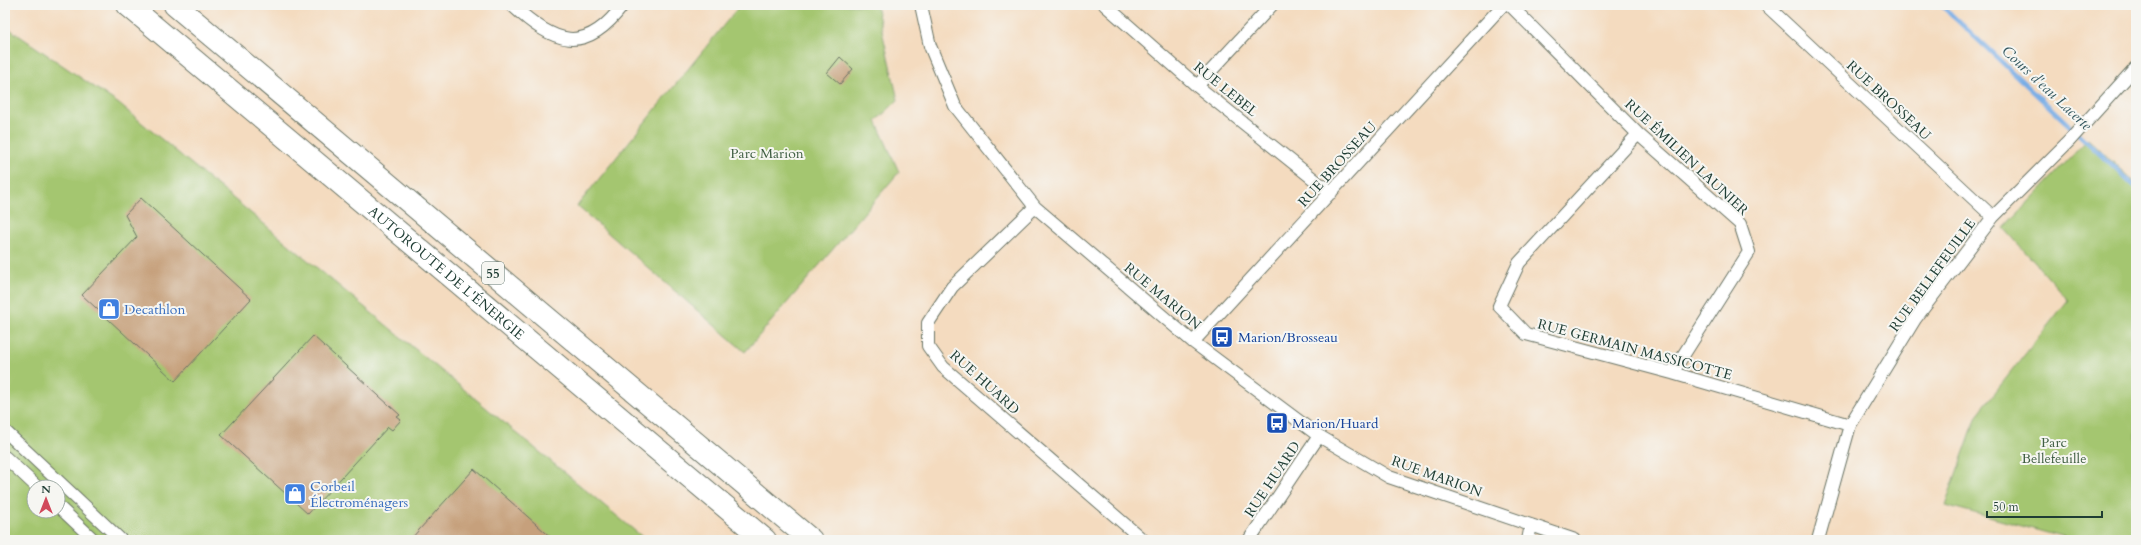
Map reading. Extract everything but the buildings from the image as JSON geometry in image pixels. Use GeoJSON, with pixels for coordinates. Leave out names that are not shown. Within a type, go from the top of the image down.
{"type":"FeatureCollection","features":[{"type":"Feature","properties":{"kind":"highway","name":"AUTOROUTE DE L'ÉNERGIE"},"geometry":{"type":"LineString","coordinates":[[128,5],[765,540]]}},
{"type":"Feature","properties":{"kind":"highway","name":"55"},"geometry":{"type":"LineString","coordinates":[[175,5],[811,540]]}},
{"type":"Feature","properties":{"kind":"highway"},"geometry":{"type":"LineString","coordinates":[[726,507],[754,540]]}},
{"type":"Feature","properties":{"kind":"street"},"geometry":{"type":"LineString","coordinates":[[512,5],[527,20],[561,39],[589,37],[612,20],[623,5]]}},
{"type":"Feature","properties":{"kind":"street","name":"RUE MARION"},"geometry":{"type":"LineString","coordinates":[[921,5],[930,46],[956,106],[1035,207],[1194,342],[1319,436],[1389,477],[1575,540]]}},
{"type":"Feature","properties":{"kind":"street","name":"RUE LEBEL"},"geometry":{"type":"LineString","coordinates":[[1105,5],[1197,86],[1331,193]]}},
{"type":"Feature","properties":{"kind":"street"},"geometry":{"type":"LineString","coordinates":[[1197,86],[1272,5]]}},
{"type":"Feature","properties":{"kind":"street","name":"RUE BROSSEAU"},"geometry":{"type":"LineString","coordinates":[[1194,342],[1503,5]]}},
{"type":"Feature","properties":{"kind":"street","name":"RUE ÉMILIEN LAUNIER"},"geometry":{"type":"LineString","coordinates":[[1510,5],[1638,134],[1740,224],[1749,252],[1672,373]]}},
{"type":"Feature","properties":{"kind":"street","name":"RUE BROSSEAU"},"geometry":{"type":"LineString","coordinates":[[1766,5],[1992,217]]}},
{"type":"Feature","properties":{"kind":"street","name":"RUE BELLEFEUILLE"},"geometry":{"type":"LineString","coordinates":[[1818,540],[1850,425],[1915,319],[1992,217],[2069,141],[2136,67]]}},
{"type":"Feature","properties":{"kind":"street","name":"RUE GERMAIN MASSICOTTE"},"geometry":{"type":"LineString","coordinates":[[1638,134],[1519,263],[1499,306],[1526,334],[1672,373],[1850,425]]}},
{"type":"Feature","properties":{"kind":"street","name":"RUE HUARD"},"geometry":{"type":"LineString","coordinates":[[1035,207],[952,287],[928,323],[928,346],[943,367],[1143,540]]}},
{"type":"Feature","properties":{"kind":"street"},"geometry":{"type":"LineString","coordinates":[[5,431],[121,540]]}},
{"type":"Feature","properties":{"kind":"street","name":"RUE HUARD"},"geometry":{"type":"LineString","coordinates":[[1249,540],[1319,436]]}},
{"type":"Feature","properties":{"kind":"street"},"geometry":{"type":"LineString","coordinates":[[5,457],[29,479]]}},
{"type":"Feature","properties":{"kind":"street"},"geometry":{"type":"LineString","coordinates":[[66,514],[94,540]]}},
{"type":"Feature","properties":{"kind":"street"},"geometry":{"type":"LineString","coordinates":[[1528,540],[1531,525]]}},
{"type":"Feature","properties":{"kind":"green space","name":"Parc Marion"},"geometry":{"type":"Polygon","coordinates":[[[740,5],[876,5],[898,100],[876,121],[899,172],[745,352],[577,206],[740,5]]]}},
{"type":"Feature","properties":{"kind":"green space"},"geometry":{"type":"Polygon","coordinates":[[[5,26],[119,104],[646,540],[5,540],[5,26]]]}},
{"type":"Feature","properties":{"kind":"green space","name":"Parc Bellefeuille"},"geometry":{"type":"Polygon","coordinates":[[[2088,139],[2136,184],[2136,540],[2073,540],[1945,505],[1977,415],[2068,300],[2004,228],[2088,139]]]}},
{"type":"Feature","properties":{"kind":"waterway","name":"Cours d'eau Lacerte"},"geometry":{"type":"LineString","coordinates":[[1941,5],[2136,188]]}},
{"type":"Feature","properties":{"kind":"place","name":"Decathlon"},"geometry":{"type":"Point","coordinates":[109,309]}},
{"type":"Feature","properties":{"kind":"place","name":"Marion/Brosseau"},"geometry":{"type":"Point","coordinates":[1222,337]}},
{"type":"Feature","properties":{"kind":"place","name":"Marion/Huard"},"geometry":{"type":"Point","coordinates":[1277,423]}},
{"type":"Feature","properties":{"kind":"place","name":"Corbeil Électroménagers"},"geometry":{"type":"Point","coordinates":[295,494]}}]}
